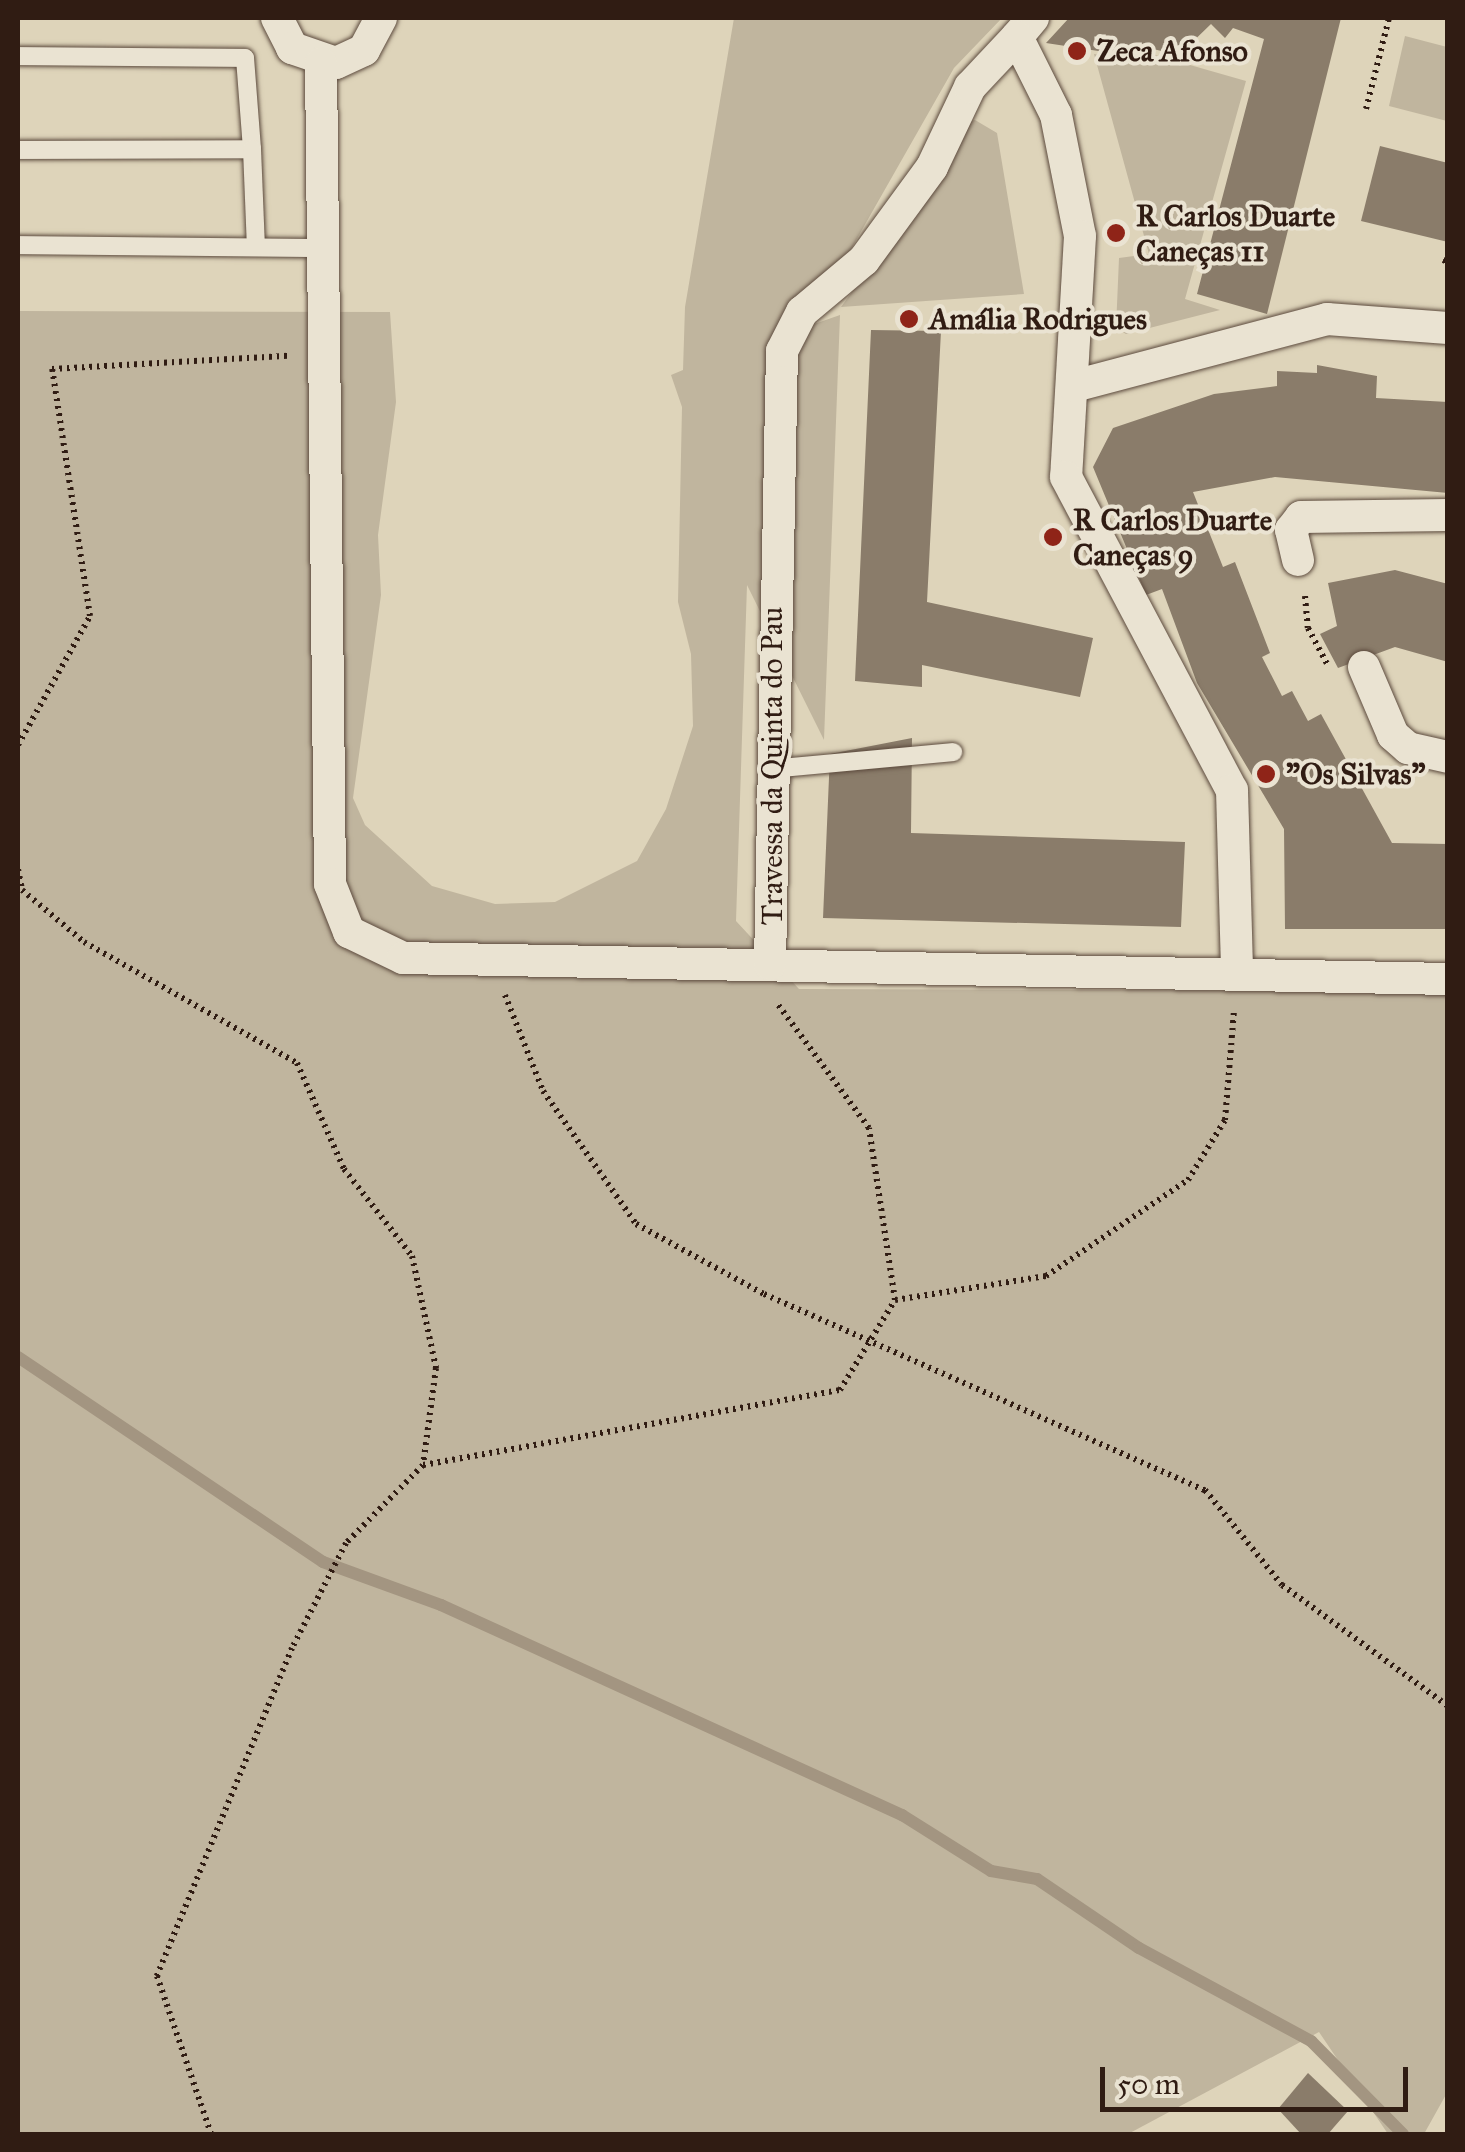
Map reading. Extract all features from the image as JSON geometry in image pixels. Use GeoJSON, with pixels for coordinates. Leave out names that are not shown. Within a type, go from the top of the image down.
{"type":"FeatureCollection","features":[{"type":"Feature","properties":{"kind":"street"},"geometry":{"type":"LineString","coordinates":[[276,18],[292,48],[320,63],[364,50],[382,18]]}},
{"type":"Feature","properties":{"kind":"street"},"geometry":{"type":"LineString","coordinates":[[1025,27],[1069,166],[1080,236],[1078,351],[1066,477],[1072,498],[1237,806],[1237,974]]}},
{"type":"Feature","properties":{"kind":"street","name":"Travessa da Quinta do Pau"},"geometry":{"type":"LineString","coordinates":[[1025,27],[970,88],[932,168],[875,244],[802,312],[782,351],[771,768],[759,964],[1448,980]]}},
{"type":"Feature","properties":{"kind":"street"},"geometry":{"type":"LineString","coordinates":[[320,63],[328,248],[330,884],[336,911],[349,932],[403,958],[759,964]]}},
{"type":"Feature","properties":{"kind":"street"},"geometry":{"type":"LineString","coordinates":[[1074,386],[1326,319],[1448,328]]}},
{"type":"Feature","properties":{"kind":"street"},"geometry":{"type":"LineString","coordinates":[[1298,560],[1291,530],[1301,517],[1448,515]]}},
{"type":"Feature","properties":{"kind":"street"},"geometry":{"type":"LineString","coordinates":[[1364,667],[1393,735],[1408,748],[1448,756]]}},
{"type":"Feature","properties":{"kind":"lane"},"geometry":{"type":"LineString","coordinates":[[18,56],[245,58],[256,247]]}},
{"type":"Feature","properties":{"kind":"lane"},"geometry":{"type":"LineString","coordinates":[[18,150],[252,150]]}},
{"type":"Feature","properties":{"kind":"lane"},"geometry":{"type":"LineString","coordinates":[[18,245],[328,248]]}},
{"type":"Feature","properties":{"kind":"lane"},"geometry":{"type":"LineString","coordinates":[[771,768],[954,752]]}},
{"type":"Feature","properties":{"kind":"path"},"geometry":{"type":"LineString","coordinates":[[1366,108],[1389,18]]}},
{"type":"Feature","properties":{"kind":"path"},"geometry":{"type":"LineString","coordinates":[[18,745],[90,616],[52,369],[326,354]]}},
{"type":"Feature","properties":{"kind":"path"},"geometry":{"type":"LineString","coordinates":[[1298,560],[1308,628],[1336,680],[1364,667]]}},
{"type":"Feature","properties":{"kind":"path"},"geometry":{"type":"LineString","coordinates":[[18,869],[22,890],[84,942],[297,1063],[344,1169],[412,1256],[436,1368],[423,1465]]}},
{"type":"Feature","properties":{"kind":"path"},"geometry":{"type":"LineString","coordinates":[[496,960],[511,1028],[542,1091],[636,1224],[870,1340],[1205,1490],[1282,1585],[1448,1706]]}},
{"type":"Feature","properties":{"kind":"path"},"geometry":{"type":"LineString","coordinates":[[212,2134],[157,1976],[292,1648],[346,1543],[423,1465],[840,1390],[895,1300],[868,1128],[759,964]]}},
{"type":"Feature","properties":{"kind":"path"},"geometry":{"type":"LineString","coordinates":[[895,1300],[1046,1276],[1188,1180],[1225,1120],[1237,974]]}},
{"type":"Feature","properties":{"kind":"shaded area"},"geometry":{"type":"Polygon","coordinates":[[[734,18],[1002,18],[954,68],[838,272],[780,336],[840,315],[824,740],[747,585],[736,921],[799,989],[1447,991],[1448,2091],[1424,2134],[1388,2134],[1319,2032],[1128,2134],[18,2134],[18,311],[390,312],[396,402],[378,535],[381,595],[353,798],[365,825],[432,886],[495,904],[555,902],[637,861],[666,809],[693,726],[691,654],[678,602],[682,407],[671,375],[683,370],[685,307],[734,18]]]}},
{"type":"Feature","properties":{"kind":"shaded area"},"geometry":{"type":"Polygon","coordinates":[[[1405,36],[1447,47],[1447,121],[1389,106],[1405,36]]]}},
{"type":"Feature","properties":{"kind":"shaded area"},"geometry":{"type":"Polygon","coordinates":[[[1141,51],[1246,81],[1185,299],[1220,310],[1126,334],[1116,328],[1119,258],[1149,254],[1094,54],[1133,60],[1141,51]]]}},
{"type":"Feature","properties":{"kind":"shaded area"},"geometry":{"type":"Polygon","coordinates":[[[975,120],[997,133],[1024,294],[841,307],[937,175],[962,123],[975,120]]]}},
{"type":"Feature","properties":{"kind":"building"},"geometry":{"type":"Polygon","coordinates":[[[1069,18],[1341,18],[1267,314],[1197,294],[1264,39],[1233,28],[1225,38],[1211,24],[1179,55],[1140,46],[1131,56],[1046,43],[1069,18]]]}},
{"type":"Feature","properties":{"kind":"building"},"geometry":{"type":"Polygon","coordinates":[[[1380,146],[1448,163],[1448,242],[1361,221],[1380,146]]]}},
{"type":"Feature","properties":{"kind":"building"},"geometry":{"type":"Polygon","coordinates":[[[871,330],[941,331],[927,602],[1093,638],[1080,697],[922,665],[922,687],[855,681],[871,330]]]}},
{"type":"Feature","properties":{"kind":"building"},"geometry":{"type":"Polygon","coordinates":[[[1317,365],[1377,376],[1376,398],[1448,402],[1448,493],[1275,477],[1193,492],[1223,567],[1235,562],[1270,653],[1262,657],[1282,696],[1292,691],[1308,721],[1321,714],[1392,843],[1448,844],[1448,929],[1285,929],[1284,829],[1197,683],[1162,589],[1146,595],[1093,467],[1113,428],[1214,394],[1277,386],[1277,371],[1317,373],[1317,365]]]}},
{"type":"Feature","properties":{"kind":"building"},"geometry":{"type":"Polygon","coordinates":[[[1395,570],[1448,584],[1448,662],[1395,647],[1338,668],[1320,634],[1337,626],[1328,583],[1395,570]]]}},
{"type":"Feature","properties":{"kind":"building"},"geometry":{"type":"Polygon","coordinates":[[[912,738],[911,833],[1185,842],[1181,927],[823,918],[830,754],[912,738]]]}},
{"type":"Feature","properties":{"kind":"building"},"geometry":{"type":"Polygon","coordinates":[[[1308,2073],[1348,2111],[1328,2134],[1301,2134],[1278,2109],[1308,2073]]]}},
{"type":"Feature","properties":{"kind":"waterway"},"geometry":{"type":"LineString","coordinates":[[18,1357],[323,1562],[441,1605],[902,1815],[991,1871],[1037,1879],[1139,1948],[1311,2041],[1403,2134]]}},
{"type":"Feature","properties":{"kind":"place","name":"Zeca Afonso"},"geometry":{"type":"Point","coordinates":[1077,51]}},
{"type":"Feature","properties":{"kind":"place","name":"R Carlos Duarte Caneças 11"},"geometry":{"type":"Point","coordinates":[1116,233]}},
{"type":"Feature","properties":{"kind":"place","name":"Amália Rodrigues"},"geometry":{"type":"Point","coordinates":[909,319]}},
{"type":"Feature","properties":{"kind":"place","name":"R Carlos Duarte Caneças 9"},"geometry":{"type":"Point","coordinates":[1053,537]}},
{"type":"Feature","properties":{"kind":"place","name":"\"Os Silvas\""},"geometry":{"type":"Point","coordinates":[1266,774]}}]}
